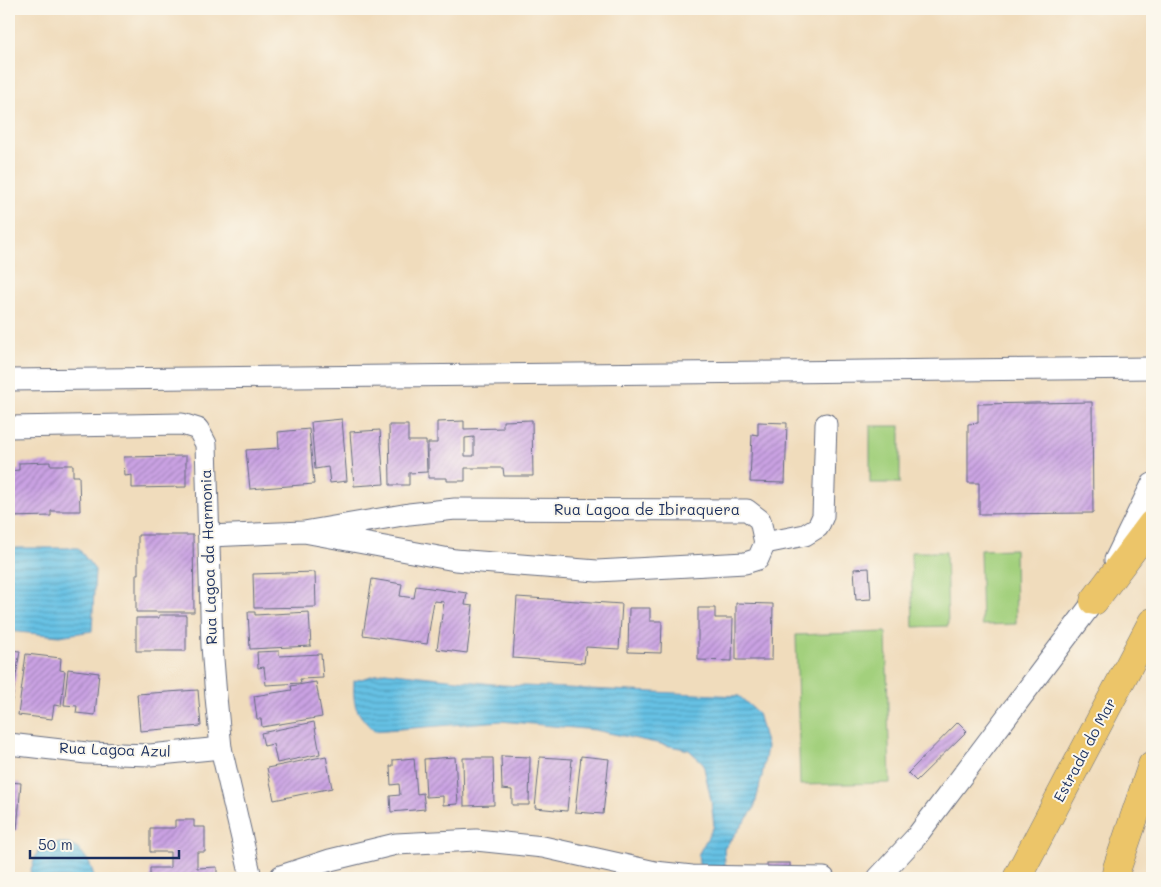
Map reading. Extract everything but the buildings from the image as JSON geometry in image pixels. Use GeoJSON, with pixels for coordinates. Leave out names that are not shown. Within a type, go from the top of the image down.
{"type":"FeatureCollection","features":[{"type":"Feature","properties":{"kind":"main road"},"geometry":{"type":"LineString","coordinates":[[1094,601],[1152,524]]}},
{"type":"Feature","properties":{"kind":"main road","name":"Estrada do Mar"},"geometry":{"type":"LineString","coordinates":[[1017,878],[1152,622]]}},
{"type":"Feature","properties":{"kind":"main road"},"geometry":{"type":"LineString","coordinates":[[1114,878],[1152,765]]}},
{"type":"Feature","properties":{"kind":"street"},"geometry":{"type":"LineString","coordinates":[[9,380],[1152,368]]}},
{"type":"Feature","properties":{"kind":"street","name":"Rua Lagoa da Harmonia"},"geometry":{"type":"LineString","coordinates":[[9,427],[182,424],[198,429],[206,444],[212,646],[221,748],[246,875]]}},
{"type":"Feature","properties":{"kind":"street"},"geometry":{"type":"LineString","coordinates":[[765,543],[805,534],[818,527],[823,516],[826,424]]}},
{"type":"Feature","properties":{"kind":"street"},"geometry":{"type":"LineString","coordinates":[[878,878],[916,836],[1094,601],[1152,484]]}},
{"type":"Feature","properties":{"kind":"street","name":"Rua Lagoa de Ibiraquera"},"geometry":{"type":"LineString","coordinates":[[209,536],[304,532],[408,514],[455,509],[747,510],[760,520],[765,543],[758,559],[745,564],[597,571],[455,560],[304,532]]}},
{"type":"Feature","properties":{"kind":"street","name":"Rua Lagoa Azul"},"geometry":{"type":"LineString","coordinates":[[9,744],[87,752],[150,755],[221,748]]}},
{"type":"Feature","properties":{"kind":"street"},"geometry":{"type":"LineString","coordinates":[[246,875],[266,871],[282,877],[330,860],[396,844],[476,840],[544,847],[654,872],[692,876],[824,878]]}},
{"type":"Feature","properties":{"kind":"green space"},"geometry":{"type":"Polygon","coordinates":[[[870,426],[900,426],[900,483],[870,483],[870,426]]]}},
{"type":"Feature","properties":{"kind":"green space"},"geometry":{"type":"Polygon","coordinates":[[[1015,549],[1016,624],[982,625],[980,550],[1015,549]]]}},
{"type":"Feature","properties":{"kind":"green space"},"geometry":{"type":"Polygon","coordinates":[[[911,552],[946,552],[948,626],[913,627],[911,552]]]}},
{"type":"Feature","properties":{"kind":"green space"},"geometry":{"type":"Polygon","coordinates":[[[886,632],[890,783],[800,785],[796,635],[886,632]]]}},
{"type":"Feature","properties":{"kind":"water"},"geometry":{"type":"Polygon","coordinates":[[[9,548],[78,548],[95,570],[92,631],[59,636],[9,631],[9,548]]]}},
{"type":"Feature","properties":{"kind":"water"},"geometry":{"type":"Polygon","coordinates":[[[385,672],[502,685],[739,696],[758,713],[767,747],[754,809],[724,849],[726,878],[701,878],[698,855],[714,826],[711,800],[703,763],[689,750],[595,730],[501,721],[374,731],[356,709],[354,681],[385,672]]]}},
{"type":"Feature","properties":{"kind":"water"},"geometry":{"type":"Polygon","coordinates":[[[56,843],[65,843],[73,846],[82,853],[86,857],[94,878],[34,878],[30,872],[38,850],[56,843]]]}}]}
